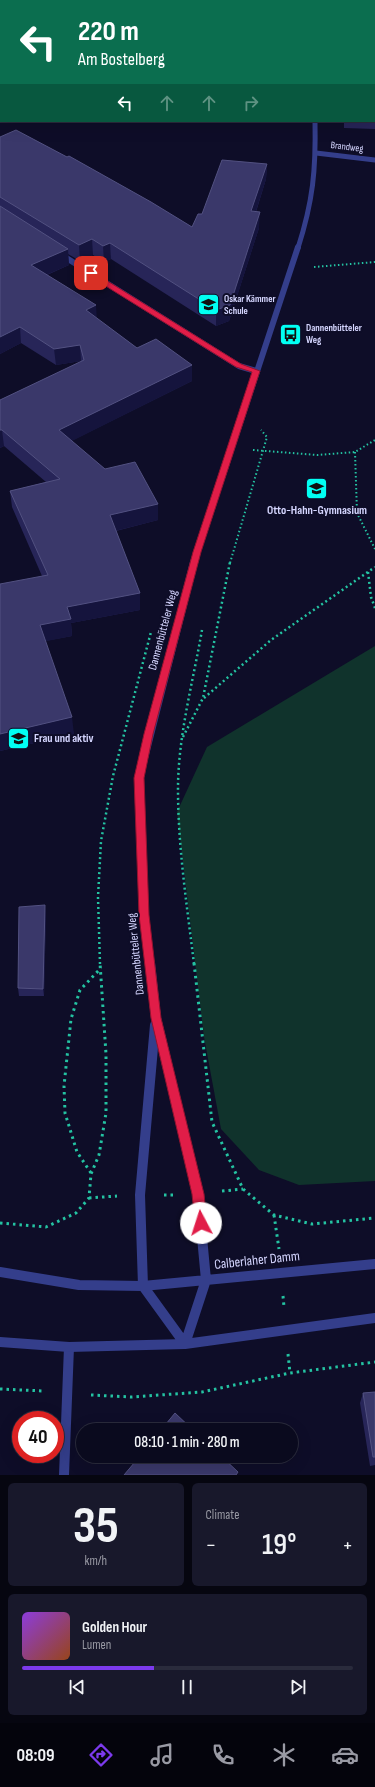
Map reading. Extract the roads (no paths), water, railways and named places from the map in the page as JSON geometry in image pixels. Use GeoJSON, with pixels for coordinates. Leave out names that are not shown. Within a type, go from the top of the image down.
{"type":"FeatureCollection","features":[{"type":"Feature","properties":{"kind":"street","name":"Dannenbütteler Weg"},"geometry":{"type":"LineString","coordinates":[[185,1344],[206,1280],[198,1194],[156,1018],[144,915],[139,778],[149,734],[197,552],[308,217],[313,196],[316,171],[315,122]]}},
{"type":"Feature","properties":{"kind":"street","name":"Brandweg"},"geometry":{"type":"LineString","coordinates":[[316,153],[375,160]]}},
{"type":"Feature","properties":{"kind":"street"},"geometry":{"type":"LineString","coordinates":[[51,248],[239,366],[256,371]]}},
{"type":"Feature","properties":{"kind":"street","name":"Dannenbütteler Weg"},"geometry":{"type":"LineString","coordinates":[[143,1286],[140,1195],[156,1018]]}},
{"type":"Feature","properties":{"kind":"street","name":"Calberlaher Damm"},"geometry":{"type":"LineString","coordinates":[[0,1272],[79,1285],[143,1286],[375,1264]]}},
{"type":"Feature","properties":{"kind":"street"},"geometry":{"type":"LineString","coordinates":[[143,1286],[185,1344]]}},
{"type":"Feature","properties":{"kind":"street"},"geometry":{"type":"LineString","coordinates":[[0,1342],[69,1347],[185,1344],[375,1318]]}},
{"type":"Feature","properties":{"kind":"street"},"geometry":{"type":"LineString","coordinates":[[64,1475],[69,1347]]}},
{"type":"Feature","properties":{"kind":"place","name":"Oskar Kämmer Schule"},"geometry":{"type":"Point","coordinates":[209,305]}},
{"type":"Feature","properties":{"kind":"place","name":"Dannenbütteler Weg"},"geometry":{"type":"Point","coordinates":[290,334]}},
{"type":"Feature","properties":{"kind":"place","name":"Otto-Hahn-Gymnasium"},"geometry":{"type":"Point","coordinates":[317,489]}},
{"type":"Feature","properties":{"kind":"place","name":"Frau und aktiv"},"geometry":{"type":"Point","coordinates":[18,738]}}]}
